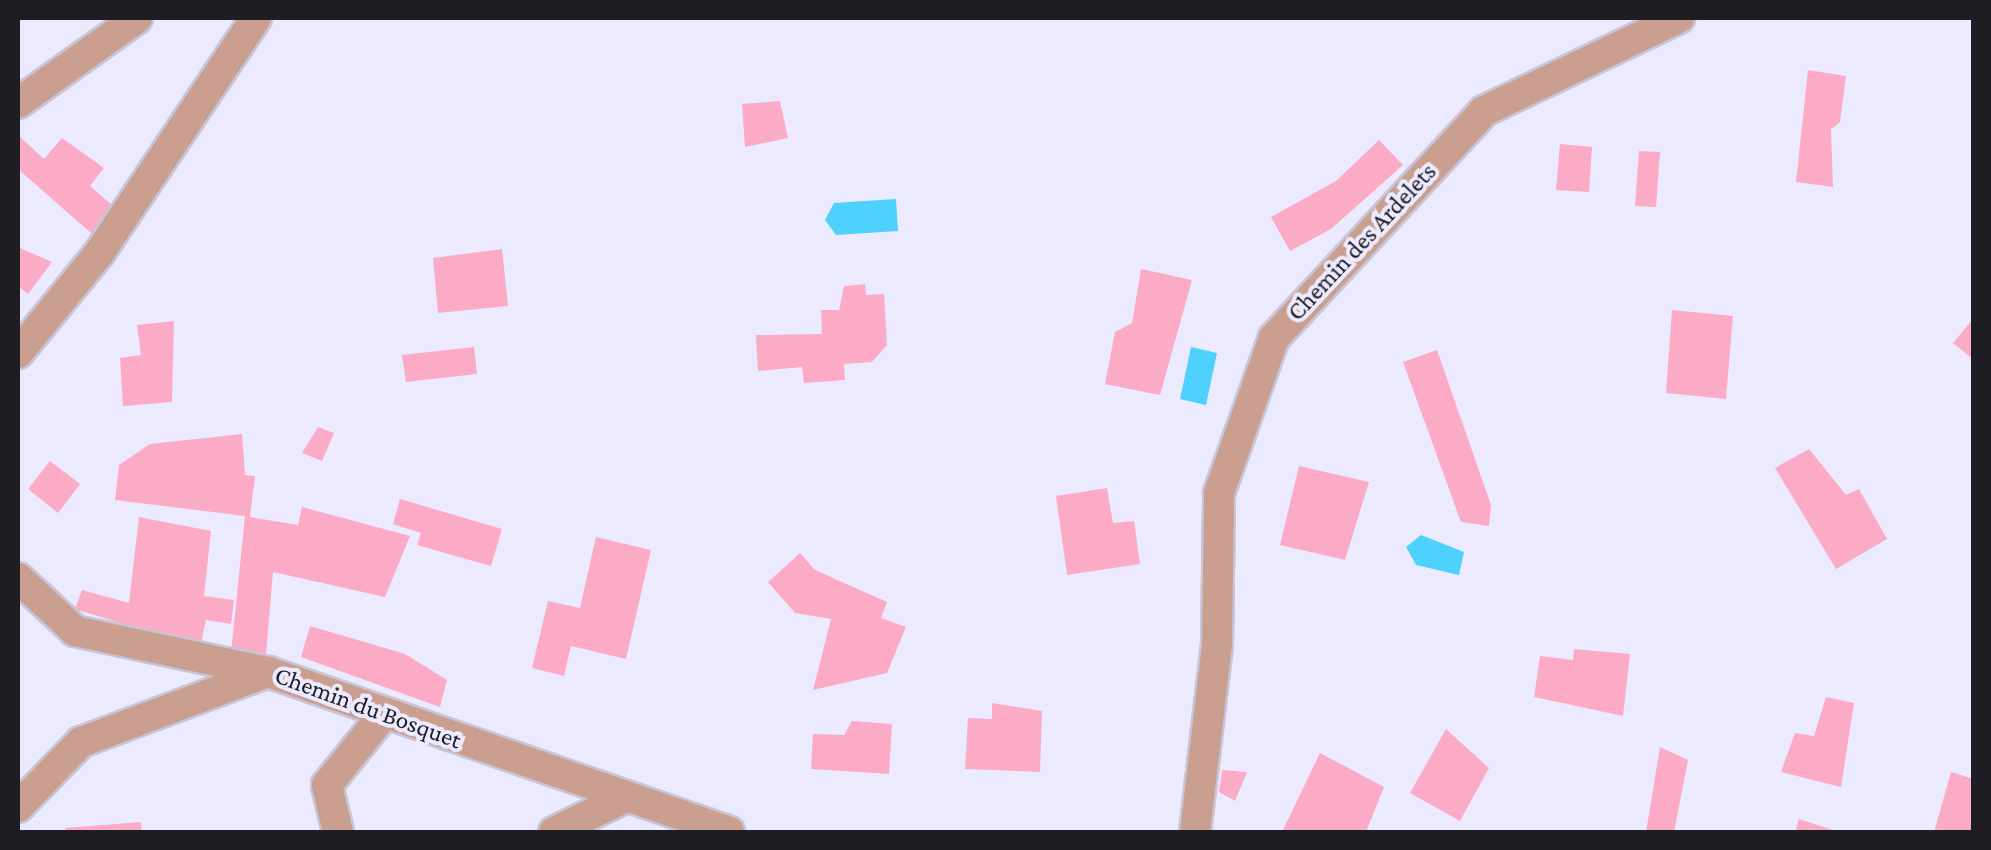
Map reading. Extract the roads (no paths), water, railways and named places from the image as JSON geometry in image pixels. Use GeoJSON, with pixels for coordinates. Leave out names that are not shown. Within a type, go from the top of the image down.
{"type":"FeatureCollection","features":[{"type":"Feature","properties":{"kind":"street"},"geometry":{"type":"LineString","coordinates":[[18,104],[137,18]]}},
{"type":"Feature","properties":{"kind":"street"},"geometry":{"type":"LineString","coordinates":[[18,353],[100,252],[256,18]]}},
{"type":"Feature","properties":{"kind":"street","name":"Chemin des Ardelets"},"geometry":{"type":"LineString","coordinates":[[1195,832],[1216,644],[1220,493],[1274,338],[1484,111],[1679,18]]}},
{"type":"Feature","properties":{"kind":"street","name":"Chemin du Bosquet"},"geometry":{"type":"LineString","coordinates":[[18,578],[75,631],[268,672],[730,832]]}},
{"type":"Feature","properties":{"kind":"street"},"geometry":{"type":"LineString","coordinates":[[18,808],[80,742],[268,672]]}},
{"type":"Feature","properties":{"kind":"street"},"geometry":{"type":"LineString","coordinates":[[338,832],[327,785],[384,714]]}},
{"type":"Feature","properties":{"kind":"street"},"geometry":{"type":"LineString","coordinates":[[554,832],[624,798]]}},
{"type":"Feature","properties":{"kind":"water"},"geometry":{"type":"Polygon","coordinates":[[[896,199],[898,231],[836,235],[825,220],[834,203],[896,199]]]}},
{"type":"Feature","properties":{"kind":"water"},"geometry":{"type":"Polygon","coordinates":[[[1191,347],[1217,353],[1206,405],[1180,399],[1191,347]]]}},
{"type":"Feature","properties":{"kind":"water"},"geometry":{"type":"Polygon","coordinates":[[[1421,535],[1464,552],[1459,575],[1416,565],[1406,547],[1421,535]]]}}]}
